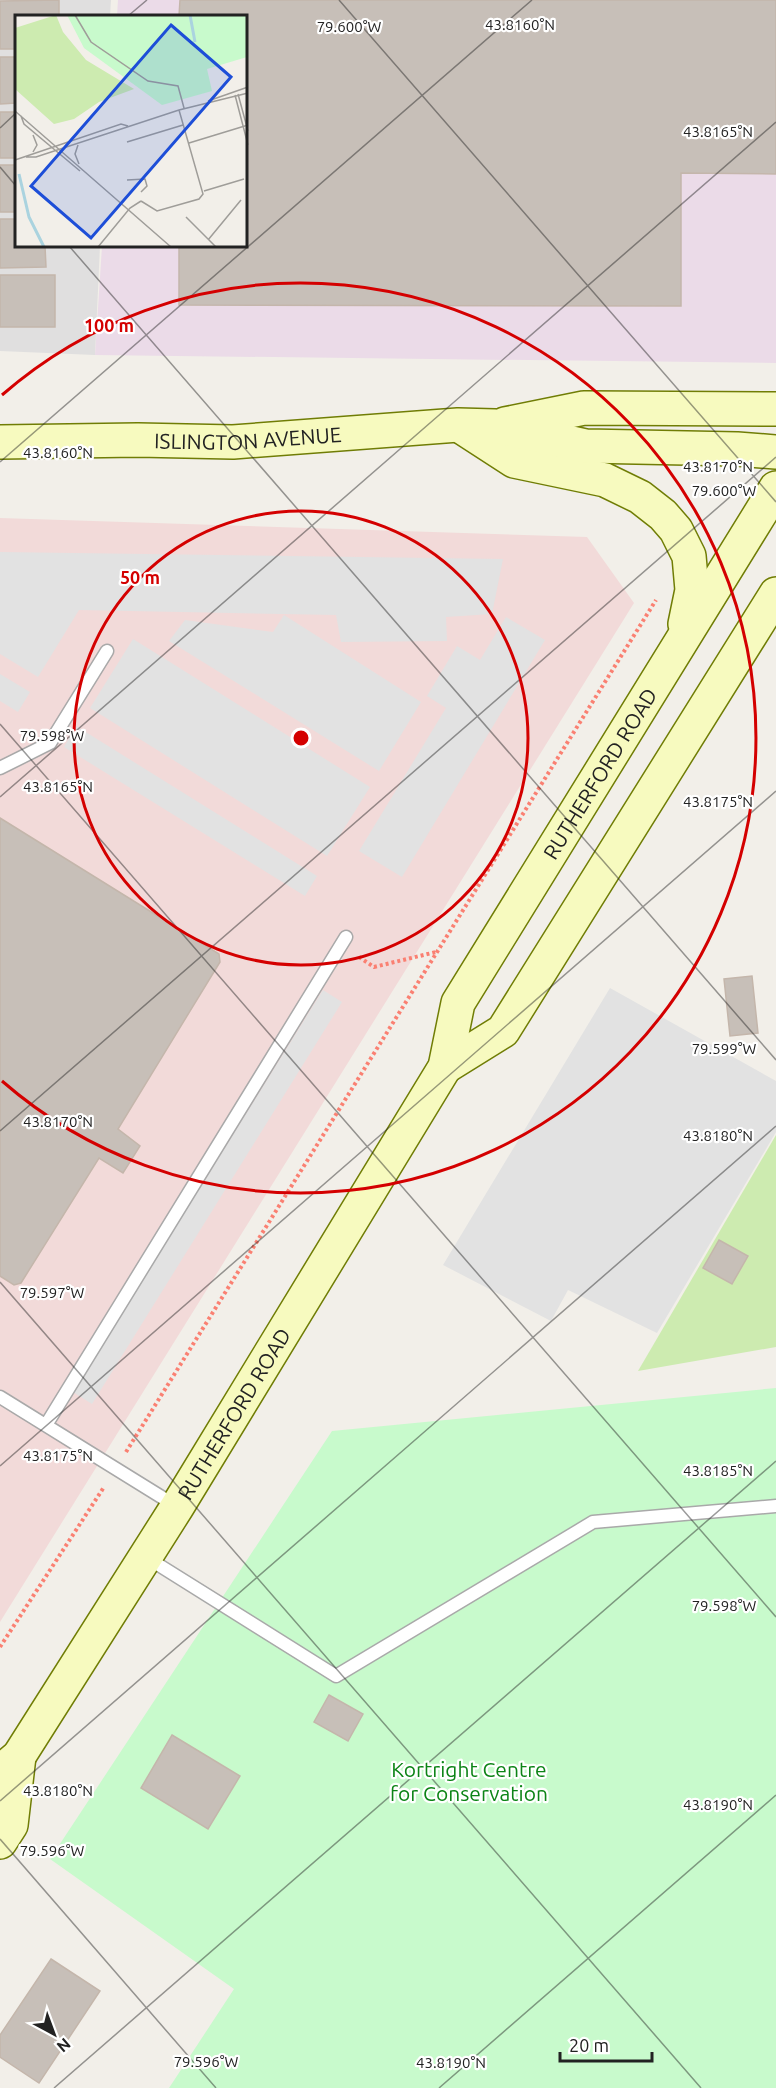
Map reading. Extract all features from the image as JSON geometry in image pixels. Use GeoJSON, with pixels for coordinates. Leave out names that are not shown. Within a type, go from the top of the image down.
{"type":"FeatureCollection","features":[{"type":"Feature","properties":{"kind":"main road","name":"ISLINGTON AVENUE"},"geometry":{"type":"LineString","coordinates":[[495,426],[584,408],[776,408]]}},
{"type":"Feature","properties":{"kind":"main road","name":"ISLINGTON AVENUE"},"geometry":{"type":"LineString","coordinates":[[0,442],[127,440],[233,442],[458,425],[495,426],[585,446],[776,452]]}},
{"type":"Feature","properties":{"kind":"main road"},"geometry":{"type":"LineString","coordinates":[[458,425],[514,462],[605,480],[640,497],[663,515],[684,544],[692,572],[692,590],[681,644]]}},
{"type":"Feature","properties":{"kind":"main road","name":"RUTHERFORD ROAD"},"geometry":{"type":"LineString","coordinates":[[0,1842],[11,1825],[9,1764],[177,1507],[446,1067],[458,1003],[776,488]]}},
{"type":"Feature","properties":{"kind":"main road","name":"RUTHERFORD ROAD"},"geometry":{"type":"LineString","coordinates":[[446,1067],[504,1031],[776,594]]}},
{"type":"Feature","properties":{"kind":"lane"},"geometry":{"type":"LineString","coordinates":[[0,768],[50,743],[107,651]]}},
{"type":"Feature","properties":{"kind":"lane"},"geometry":{"type":"LineString","coordinates":[[46,1425],[343,941]]}},
{"type":"Feature","properties":{"kind":"lane"},"geometry":{"type":"LineString","coordinates":[[0,1397],[177,1507]]}},
{"type":"Feature","properties":{"kind":"lane"},"geometry":{"type":"LineString","coordinates":[[145,1557],[336,1676],[593,1522],[776,1506]]}},
{"type":"Feature","properties":{"kind":"path"},"geometry":{"type":"LineString","coordinates":[[0,1647],[116,1468],[661,592]]}},
{"type":"Feature","properties":{"kind":"path"},"geometry":{"type":"LineString","coordinates":[[343,941],[374,967],[437,951]]}},
{"type":"Feature","properties":{"kind":"shaded area"},"geometry":{"type":"Polygon","coordinates":[[[0,0],[111,0],[110,15],[15,15],[15,248],[100,248],[95,355],[0,351],[0,0]]]}},
{"type":"Feature","properties":{"kind":"shaded area"},"geometry":{"type":"Polygon","coordinates":[[[118,0],[776,0],[776,363],[95,355],[102,248],[248,248],[248,15],[117,15],[118,0]]]}},
{"type":"Feature","properties":{"kind":"shaded area"},"geometry":{"type":"Polygon","coordinates":[[[0,518],[587,537],[634,603],[0,1622],[0,518]]]}},
{"type":"Feature","properties":{"kind":"shaded area"},"geometry":{"type":"Polygon","coordinates":[[[0,552],[503,559],[492,614],[446,617],[447,641],[341,642],[336,615],[79,610],[38,677],[0,654],[0,552]]]}},
{"type":"Feature","properties":{"kind":"shaded area"},"geometry":{"type":"Polygon","coordinates":[[[284,615],[421,702],[379,771],[169,641],[185,620],[273,632],[284,615]]]}},
{"type":"Feature","properties":{"kind":"shaded area"},"geometry":{"type":"Polygon","coordinates":[[[506,617],[545,640],[402,877],[359,851],[446,708],[427,696],[457,646],[480,660],[506,617]]]}},
{"type":"Feature","properties":{"kind":"shaded area"},"geometry":{"type":"Polygon","coordinates":[[[133,639],[370,787],[327,856],[90,708],[133,639]]]}},
{"type":"Feature","properties":{"kind":"shaded area"},"geometry":{"type":"Polygon","coordinates":[[[0,674],[30,692],[18,712],[0,701],[0,674]]]}},
{"type":"Feature","properties":{"kind":"shaded area"},"geometry":{"type":"Polygon","coordinates":[[[76,726],[317,876],[305,896],[64,747],[76,726]]]}},
{"type":"Feature","properties":{"kind":"shaded area"},"geometry":{"type":"Polygon","coordinates":[[[610,988],[776,1081],[776,1132],[657,1333],[568,1290],[551,1321],[443,1265],[610,988]]]}},
{"type":"Feature","properties":{"kind":"shaded area"},"geometry":{"type":"Polygon","coordinates":[[[323,990],[342,1002],[92,1404],[73,1392],[323,990]]]}},
{"type":"Feature","properties":{"kind":"green space"},"geometry":{"type":"Polygon","coordinates":[[[776,1135],[776,1347],[638,1371],[776,1135]]]}},
{"type":"Feature","properties":{"kind":"green space","name":"Kortright Centre for Conservation"},"geometry":{"type":"Polygon","coordinates":[[[776,1388],[776,2088],[169,2088],[234,1989],[50,1859],[332,1431],[776,1388]]]}},
{"type":"Feature","properties":{"kind":"building"},"geometry":{"type":"Polygon","coordinates":[[[59,0],[59,15],[15,15],[15,49],[0,49],[0,1],[59,0]]]}},
{"type":"Feature","properties":{"kind":"building"},"geometry":{"type":"Polygon","coordinates":[[[180,0],[776,0],[776,174],[681,173],[681,306],[179,305],[179,248],[248,248],[248,15],[179,15],[180,0]]]}},
{"type":"Feature","properties":{"kind":"building"},"geometry":{"type":"Polygon","coordinates":[[[0,57],[15,57],[15,103],[0,104],[0,57]]]}},
{"type":"Feature","properties":{"kind":"building"},"geometry":{"type":"Polygon","coordinates":[[[0,112],[15,112],[15,158],[0,158],[0,112]]]}},
{"type":"Feature","properties":{"kind":"building"},"geometry":{"type":"Polygon","coordinates":[[[0,165],[15,165],[15,212],[0,212],[0,165]]]}},
{"type":"Feature","properties":{"kind":"building"},"geometry":{"type":"Polygon","coordinates":[[[0,219],[15,219],[15,248],[45,248],[46,267],[0,268],[0,219]]]}},
{"type":"Feature","properties":{"kind":"building"},"geometry":{"type":"Polygon","coordinates":[[[0,275],[55,275],[55,327],[0,327],[0,275]]]}},
{"type":"Feature","properties":{"kind":"building"},"geometry":{"type":"Polygon","coordinates":[[[0,818],[219,954],[220,962],[118,1129],[140,1146],[123,1173],[99,1158],[21,1283],[14,1285],[0,1276],[0,818]]]}},
{"type":"Feature","properties":{"kind":"building"},"geometry":{"type":"Polygon","coordinates":[[[752,976],[758,1033],[730,1036],[724,979],[752,976]]]}},
{"type":"Feature","properties":{"kind":"building"},"geometry":{"type":"Polygon","coordinates":[[[719,1240],[748,1256],[732,1284],[703,1268],[719,1240]]]}},
{"type":"Feature","properties":{"kind":"building"},"geometry":{"type":"Polygon","coordinates":[[[329,1695],[363,1714],[348,1741],[314,1722],[329,1695]]]}},
{"type":"Feature","properties":{"kind":"building"},"geometry":{"type":"Polygon","coordinates":[[[172,1735],[240,1776],[208,1829],[141,1788],[172,1735]]]}},
{"type":"Feature","properties":{"kind":"building"},"geometry":{"type":"Polygon","coordinates":[[[51,1959],[100,1991],[39,2083],[0,2057],[0,2035],[51,1959]]]}}]}
